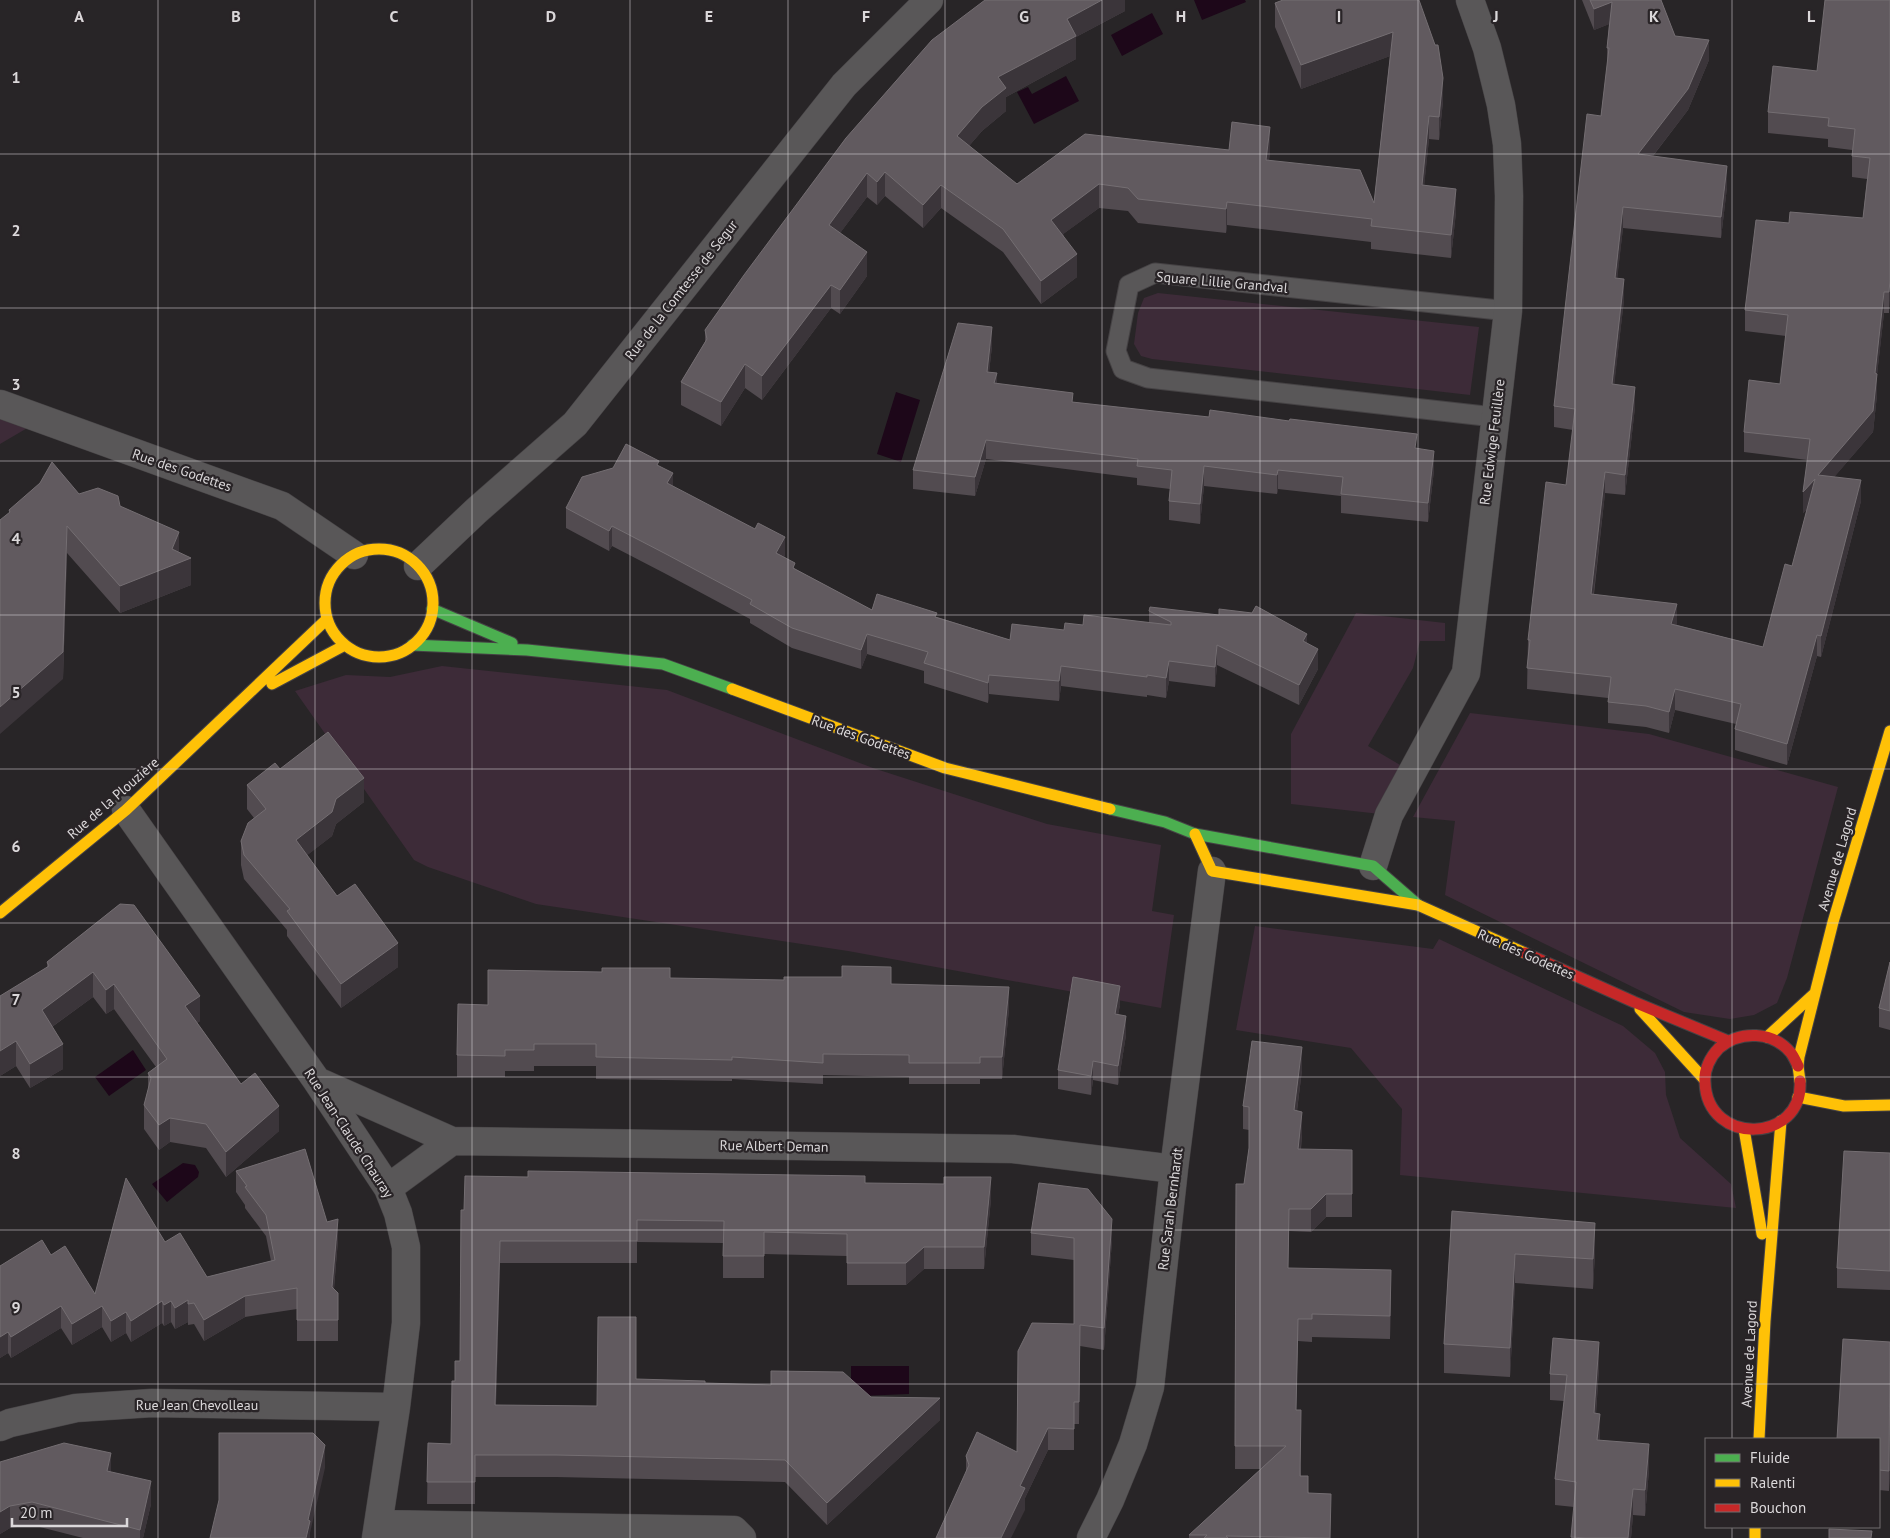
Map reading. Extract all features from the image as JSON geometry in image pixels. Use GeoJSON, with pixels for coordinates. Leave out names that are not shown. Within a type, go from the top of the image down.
{"type":"FeatureCollection","features":[{"type":"Feature","properties":{"kind":"street","name":"Rue de la Comtesse de Segur"},"geometry":{"type":"LineString","coordinates":[[418,566],[476,511],[575,424],[844,85],[929,0]]}},
{"type":"Feature","properties":{"kind":"street","name":"Rue Edwige Feuillère"},"geometry":{"type":"LineString","coordinates":[[1372,866],[1390,815],[1466,673],[1494,417],[1508,311],[1509,196],[1507,144],[1487,48],[1470,0]]}},
{"type":"Feature","properties":{"kind":"street","name":"Rue des Godettes"},"geometry":{"type":"LineString","coordinates":[[0,404],[282,506],[354,554]]}},
{"type":"Feature","properties":{"kind":"street"},"geometry":{"type":"LineString","coordinates":[[371,549],[388,550],[405,556],[418,566],[430,586],[432,609],[429,623],[422,635],[412,645],[397,653],[379,657],[361,654],[345,645],[334,634],[327,619],[324,604],[326,589],[332,575],[342,563],[354,554],[371,549]]}},
{"type":"Feature","properties":{"kind":"street","name":"Rue des Godettes"},"geometry":{"type":"LineString","coordinates":[[432,609],[527,650]]}},
{"type":"Feature","properties":{"kind":"street","name":"Rue de la Plouzière"},"geometry":{"type":"LineString","coordinates":[[0,913],[126,810],[327,619]]}},
{"type":"Feature","properties":{"kind":"street","name":"Rue de la Plouzière"},"geometry":{"type":"LineString","coordinates":[[242,700],[345,645]]}},
{"type":"Feature","properties":{"kind":"street","name":"Rue des Godettes"},"geometry":{"type":"LineString","coordinates":[[412,645],[527,650],[663,664],[945,768],[1165,822],[1195,834],[1372,866]]}},
{"type":"Feature","properties":{"kind":"street","name":"Avenue de Lagord"},"geometry":{"type":"LineString","coordinates":[[1798,1066],[1814,994],[1890,732]]}},
{"type":"Feature","properties":{"kind":"street","name":"Rue Jean-Claude Chauray"},"geometry":{"type":"LineString","coordinates":[[126,810],[317,1081],[388,1188],[398,1213],[406,1247],[406,1323],[378,1531]]}},
{"type":"Feature","properties":{"kind":"street"},"geometry":{"type":"LineString","coordinates":[[1195,834],[1212,871],[1418,905]]}},
{"type":"Feature","properties":{"kind":"street"},"geometry":{"type":"LineString","coordinates":[[1372,866],[1418,905]]}},
{"type":"Feature","properties":{"kind":"street","name":"Rue Sarah Bernhardt"},"geometry":{"type":"LineString","coordinates":[[1092,1538],[1133,1444],[1150,1387],[1174,1169],[1212,871]]}},
{"type":"Feature","properties":{"kind":"street","name":"Rue des Godettes"},"geometry":{"type":"LineString","coordinates":[[1418,905],[1634,1002],[1728,1041]]}},
{"type":"Feature","properties":{"kind":"street"},"geometry":{"type":"LineString","coordinates":[[1767,1037],[1814,994]]}},
{"type":"Feature","properties":{"kind":"street","name":"Rue des Godettes"},"geometry":{"type":"LineString","coordinates":[[1634,1002],[1704,1078]]}},
{"type":"Feature","properties":{"kind":"street"},"geometry":{"type":"LineString","coordinates":[[1754,1034],[1767,1037],[1780,1043],[1791,1053],[1798,1066],[1801,1081],[1798,1097],[1792,1110],[1782,1121],[1770,1127],[1757,1130],[1730,1125],[1710,1106],[1705,1093],[1704,1078],[1708,1063],[1716,1050],[1728,1041],[1754,1034]]}},
{"type":"Feature","properties":{"kind":"street"},"geometry":{"type":"LineString","coordinates":[[317,1081],[452,1142],[388,1188]]}},
{"type":"Feature","properties":{"kind":"street"},"geometry":{"type":"LineString","coordinates":[[1798,1097],[1822,1104],[1845,1107],[1866,1108],[1890,1105]]}},
{"type":"Feature","properties":{"kind":"street","name":"Avenue de Lagord"},"geometry":{"type":"LineString","coordinates":[[1759,1438],[1769,1271],[1782,1121]]}},
{"type":"Feature","properties":{"kind":"street","name":"Avenue de Lagord"},"geometry":{"type":"LineString","coordinates":[[1744,1129],[1769,1271]]}},
{"type":"Feature","properties":{"kind":"street","name":"Rue Albert Deman"},"geometry":{"type":"LineString","coordinates":[[452,1142],[1013,1148],[1174,1169]]}},
{"type":"Feature","properties":{"kind":"street","name":"Rue Jean Chevolleau"},"geometry":{"type":"LineString","coordinates":[[0,1427],[76,1408],[152,1404],[396,1407]]}},
{"type":"Feature","properties":{"kind":"street"},"geometry":{"type":"LineString","coordinates":[[378,1531],[597,1533],[734,1530],[742,1538]]}},
{"type":"Feature","properties":{"kind":"lane","name":"Square Lillie Grandval"},"geometry":{"type":"LineString","coordinates":[[1494,417],[1148,378],[1123,369],[1116,351],[1129,285],[1155,273],[1508,311]]}},
{"type":"Feature","properties":{"kind":"shaded area"},"geometry":{"type":"Polygon","coordinates":[[[1194,0],[1245,0],[1246,2],[1202,20],[1194,0]]]}},
{"type":"Feature","properties":{"kind":"shaded area"},"geometry":{"type":"Polygon","coordinates":[[[1152,13],[1163,34],[1122,56],[1111,35],[1152,13]]]}},
{"type":"Feature","properties":{"kind":"shaded area"},"geometry":{"type":"Polygon","coordinates":[[[1066,76],[1079,101],[1034,124],[1017,92],[1028,87],[1032,94],[1066,76]]]}},
{"type":"Feature","properties":{"kind":"shaded area"},"geometry":{"type":"Polygon","coordinates":[[[1158,293],[1479,327],[1470,395],[1152,359],[1141,356],[1134,344],[1138,313],[1144,298],[1158,293]]]}},
{"type":"Feature","properties":{"kind":"shaded area"},"geometry":{"type":"Polygon","coordinates":[[[896,392],[920,400],[901,462],[877,454],[896,392]]]}},
{"type":"Feature","properties":{"kind":"shaded area"},"geometry":{"type":"Polygon","coordinates":[[[0,404],[41,420],[0,444],[0,404]]]}},
{"type":"Feature","properties":{"kind":"shaded area"},"geometry":{"type":"Polygon","coordinates":[[[1356,613],[1445,623],[1445,641],[1420,641],[1413,668],[1368,746],[1412,772],[1389,815],[1291,804],[1291,734],[1356,613]]]}},
{"type":"Feature","properties":{"kind":"shaded area"},"geometry":{"type":"Polygon","coordinates":[[[442,666],[667,690],[873,768],[1047,824],[1161,845],[1152,911],[1174,915],[1161,1008],[848,951],[536,904],[428,867],[414,860],[295,691],[346,675],[390,677],[442,666]]]}},
{"type":"Feature","properties":{"kind":"shaded area"},"geometry":{"type":"Polygon","coordinates":[[[1470,713],[1649,734],[1838,787],[1787,978],[1777,1003],[1754,1015],[1730,1019],[1684,1012],[1445,895],[1455,821],[1413,817],[1470,713]]]}},
{"type":"Feature","properties":{"kind":"shaded area"},"geometry":{"type":"Polygon","coordinates":[[[1255,926],[1433,949],[1439,939],[1623,1026],[1655,1053],[1665,1072],[1666,1095],[1680,1138],[1731,1184],[1736,1208],[1400,1175],[1402,1109],[1351,1048],[1236,1030],[1255,926]]]}},
{"type":"Feature","properties":{"kind":"shaded area"},"geometry":{"type":"Polygon","coordinates":[[[133,1050],[146,1070],[109,1096],[95,1077],[133,1050]]]}},
{"type":"Feature","properties":{"kind":"shaded area"},"geometry":{"type":"Polygon","coordinates":[[[183,1163],[195,1165],[199,1172],[198,1177],[167,1202],[152,1184],[183,1163]]]}},
{"type":"Feature","properties":{"kind":"shaded area"},"geometry":{"type":"Polygon","coordinates":[[[851,1366],[909,1366],[909,1394],[860,1396],[851,1390],[851,1366]]]}},
{"type":"Feature","properties":{"kind":"building"},"geometry":{"type":"Polygon","coordinates":[[[985,0],[1102,0],[1067,19],[1076,36],[998,77],[1006,88],[982,107],[957,136],[1017,184],[1085,134],[1229,150],[1232,122],[1270,127],[1266,160],[1360,170],[1374,203],[1393,32],[1301,65],[1275,3],[1283,0],[1419,0],[1435,45],[1438,45],[1443,78],[1439,117],[1429,116],[1422,185],[1456,189],[1451,235],[1371,226],[1372,219],[1227,202],[1226,209],[1138,199],[1128,188],[1099,184],[1051,220],[1077,254],[1041,281],[1003,229],[941,185],[923,205],[885,172],[877,182],[867,173],[829,225],[867,252],[840,290],[831,285],[762,376],[745,364],[721,402],[681,382],[707,339],[705,330],[846,138],[932,40],[985,0]]]}},
{"type":"Feature","properties":{"kind":"building"},"geometry":{"type":"Polygon","coordinates":[[[1590,0],[1661,0],[1675,36],[1709,40],[1688,89],[1638,154],[1727,166],[1721,217],[1623,207],[1615,278],[1624,279],[1612,384],[1635,387],[1625,475],[1605,472],[1591,594],[1677,604],[1671,624],[1763,647],[1785,564],[1792,566],[1815,479],[1803,492],[1810,439],[1744,432],[1749,380],[1780,384],[1788,315],[1745,310],[1756,220],[1789,223],[1790,212],[1863,218],[1870,158],[1852,156],[1855,129],[1828,126],[1829,118],[1768,112],[1773,66],[1817,71],[1825,0],[1890,0],[1890,280],[1889,292],[1884,292],[1875,373],[1877,374],[1873,411],[1818,475],[1861,480],[1821,636],[1817,635],[1787,744],[1735,729],[1741,704],[1675,689],[1669,712],[1646,706],[1608,702],[1611,677],[1527,668],[1530,640],[1528,640],[1546,482],[1566,485],[1575,409],[1554,406],[1587,114],[1601,116],[1612,2],[1594,9],[1590,0]]]}},
{"type":"Feature","properties":{"kind":"building"},"geometry":{"type":"Polygon","coordinates":[[[958,323],[992,327],[987,372],[997,373],[994,383],[1073,393],[1072,402],[1209,417],[1210,410],[1289,421],[1290,419],[1417,434],[1415,448],[1434,451],[1428,503],[1341,494],[1343,477],[1278,470],[1277,475],[1204,466],[1200,504],[1169,501],[1172,470],[1137,466],[1138,459],[986,440],[975,477],[913,470],[958,323]]]}},
{"type":"Feature","properties":{"kind":"building"},"geometry":{"type":"Polygon","coordinates":[[[626,444],[659,461],[657,465],[673,473],[667,483],[755,529],[758,523],[785,537],[776,553],[795,563],[793,568],[872,610],[877,594],[937,613],[935,617],[1010,640],[1012,624],[1064,630],[1065,623],[1083,625],[1084,615],[1171,625],[1171,622],[1149,611],[1150,607],[1219,615],[1219,609],[1252,613],[1256,606],[1307,634],[1303,641],[1318,649],[1299,685],[1217,645],[1215,667],[1169,661],[1166,678],[1061,666],[1059,681],[989,675],[988,683],[924,663],[928,652],[867,634],[861,650],[792,628],[750,604],[752,600],[666,554],[612,526],[609,531],[566,508],[582,477],[613,468],[626,444]]]}},
{"type":"Feature","properties":{"kind":"building"},"geometry":{"type":"Polygon","coordinates":[[[52,462],[79,494],[98,488],[118,496],[120,506],[179,532],[172,549],[191,558],[120,586],[67,526],[63,652],[0,707],[0,520],[40,483],[52,462]]]}},
{"type":"Feature","properties":{"kind":"building"},"geometry":{"type":"Polygon","coordinates":[[[328,732],[364,778],[336,799],[332,812],[296,840],[337,896],[355,884],[398,943],[341,984],[287,911],[290,909],[244,855],[241,841],[248,823],[266,809],[247,785],[275,763],[280,769],[328,732]]]}},
{"type":"Feature","properties":{"kind":"building"},"geometry":{"type":"Polygon","coordinates":[[[120,904],[134,905],[200,996],[185,1006],[241,1084],[255,1073],[279,1106],[226,1152],[206,1124],[170,1118],[159,1125],[144,1105],[151,1078],[148,1073],[167,1059],[114,984],[106,990],[93,972],[42,1010],[63,1044],[30,1064],[16,1041],[0,1051],[0,996],[49,966],[47,962],[120,904]]]}},
{"type":"Feature","properties":{"kind":"building"},"geometry":{"type":"Polygon","coordinates":[[[1890,962],[1890,1011],[1879,1008],[1890,962]]]}},
{"type":"Feature","properties":{"kind":"building"},"geometry":{"type":"Polygon","coordinates":[[[842,966],[891,967],[891,984],[1009,987],[1002,1057],[980,1057],[980,1063],[909,1063],[909,1055],[823,1054],[823,1063],[732,1057],[732,1060],[596,1057],[596,1044],[534,1044],[534,1050],[505,1050],[505,1056],[457,1055],[458,1004],[488,1005],[488,970],[602,972],[602,968],[670,968],[670,978],[784,980],[784,977],[842,977],[842,966]]]}},
{"type":"Feature","properties":{"kind":"building"},"geometry":{"type":"Polygon","coordinates":[[[1073,977],[1120,986],[1115,1014],[1126,1016],[1118,1066],[1093,1061],[1091,1076],[1058,1070],[1073,977]]]}},
{"type":"Feature","properties":{"kind":"building"},"geometry":{"type":"Polygon","coordinates":[[[1252,1041],[1302,1047],[1294,1110],[1302,1112],[1298,1149],[1352,1150],[1352,1194],[1326,1194],[1311,1209],[1289,1209],[1288,1268],[1391,1270],[1390,1316],[1312,1314],[1312,1319],[1298,1319],[1296,1410],[1301,1410],[1300,1476],[1308,1476],[1308,1493],[1331,1494],[1330,1538],[1226,1536],[1228,1538],[1204,1538],[1207,1535],[1189,1535],[1286,1446],[1235,1446],[1236,1184],[1244,1184],[1249,1148],[1249,1107],[1243,1106],[1252,1041]]]}},
{"type":"Feature","properties":{"kind":"building"},"geometry":{"type":"Polygon","coordinates":[[[305,1149],[327,1222],[338,1219],[332,1287],[338,1293],[338,1320],[297,1320],[297,1288],[245,1296],[204,1320],[194,1303],[188,1304],[188,1300],[175,1308],[171,1301],[164,1305],[162,1301],[131,1321],[126,1312],[111,1321],[102,1306],[72,1324],[61,1306],[11,1337],[8,1332],[0,1337],[0,1266],[42,1240],[51,1255],[65,1246],[95,1294],[126,1178],[165,1242],[180,1233],[207,1277],[275,1260],[266,1215],[245,1187],[247,1186],[236,1171],[305,1149]]]}},
{"type":"Feature","properties":{"kind":"building"},"geometry":{"type":"Polygon","coordinates":[[[1844,1151],[1890,1153],[1890,1271],[1837,1268],[1844,1151]]]}},
{"type":"Feature","properties":{"kind":"building"},"geometry":{"type":"Polygon","coordinates":[[[528,1171],[865,1176],[865,1183],[944,1184],[944,1177],[991,1177],[984,1247],[924,1247],[906,1263],[847,1263],[847,1234],[764,1232],[764,1256],[723,1256],[724,1221],[637,1220],[637,1241],[500,1241],[495,1405],[597,1406],[598,1317],[636,1317],[636,1379],[771,1385],[771,1371],[843,1372],[871,1397],[940,1398],[827,1503],[785,1460],[475,1455],[475,1482],[427,1482],[428,1443],[451,1444],[452,1381],[455,1381],[455,1361],[460,1361],[461,1210],[464,1210],[465,1176],[528,1177],[528,1171]]]}},
{"type":"Feature","properties":{"kind":"building"},"geometry":{"type":"Polygon","coordinates":[[[1039,1183],[1088,1189],[1112,1219],[1104,1328],[1080,1325],[1079,1402],[1074,1402],[1074,1429],[1048,1428],[1020,1486],[1025,1488],[1001,1538],[936,1538],[969,1465],[966,1456],[977,1432],[1017,1452],[1018,1351],[1032,1323],[1074,1324],[1074,1238],[1031,1233],[1039,1183]]]}},
{"type":"Feature","properties":{"kind":"building"},"geometry":{"type":"Polygon","coordinates":[[[1452,1211],[1595,1223],[1593,1259],[1515,1254],[1510,1348],[1444,1344],[1452,1211]]]}},
{"type":"Feature","properties":{"kind":"building"},"geometry":{"type":"Polygon","coordinates":[[[1553,1338],[1599,1342],[1594,1413],[1600,1414],[1597,1440],[1649,1444],[1645,1490],[1633,1489],[1628,1538],[1571,1537],[1576,1482],[1555,1479],[1567,1375],[1550,1374],[1553,1338]]]}},
{"type":"Feature","properties":{"kind":"building"},"geometry":{"type":"Polygon","coordinates":[[[1843,1339],[1890,1342],[1889,1471],[1880,1470],[1880,1438],[1837,1438],[1843,1339]]]}},
{"type":"Feature","properties":{"kind":"building"},"geometry":{"type":"Polygon","coordinates":[[[219,1433],[313,1433],[325,1445],[308,1520],[310,1521],[306,1538],[210,1538],[219,1500],[219,1433]]]}},
{"type":"Feature","properties":{"kind":"building"},"geometry":{"type":"Polygon","coordinates":[[[64,1443],[111,1453],[107,1471],[151,1481],[140,1530],[32,1502],[10,1506],[0,1512],[0,1462],[64,1443]]]}},
{"type":"Feature","properties":{"kind":"building"},"geometry":{"type":"Polygon","coordinates":[[[1829,1529],[1872,1531],[1871,1538],[1829,1538],[1829,1529]]]}},
{"type":"Feature","properties":{"kind":"traffic: fast"},"geometry":{"type":"LineString","coordinates":[[432,609],[512,643]]}},
{"type":"Feature","properties":{"kind":"traffic: fast"},"geometry":{"type":"LineString","coordinates":[[412,645],[527,650],[663,664],[732,689]]}},
{"type":"Feature","properties":{"kind":"traffic: fast"},"geometry":{"type":"LineString","coordinates":[[1110,809],[1165,822],[1195,834],[1373,866],[1418,905]]}},
{"type":"Feature","properties":{"kind":"traffic: slow"},"geometry":{"type":"LineString","coordinates":[[379,549],[400,553],[417,565],[429,582],[433,603],[429,624],[417,641],[400,653],[379,657],[358,653],[341,641],[329,624],[325,603],[329,582],[341,565],[358,553],[379,549]]}},
{"type":"Feature","properties":{"kind":"traffic: slow"},"geometry":{"type":"LineString","coordinates":[[0,913],[126,810],[327,619]]}},
{"type":"Feature","properties":{"kind":"traffic: slow"},"geometry":{"type":"LineString","coordinates":[[272,684],[345,645]]}},
{"type":"Feature","properties":{"kind":"traffic: slow"},"geometry":{"type":"LineString","coordinates":[[732,689],[945,768],[1110,809]]}},
{"type":"Feature","properties":{"kind":"traffic: slow"},"geometry":{"type":"LineString","coordinates":[[1800,1081],[1799,1057],[1833,922],[1890,731]]}},
{"type":"Feature","properties":{"kind":"traffic: slow"},"geometry":{"type":"LineString","coordinates":[[1195,834],[1212,871],[1418,905],[1525,953]]}},
{"type":"Feature","properties":{"kind":"traffic: slow"},"geometry":{"type":"LineString","coordinates":[[1767,1037],[1814,994]]}},
{"type":"Feature","properties":{"kind":"traffic: slow"},"geometry":{"type":"LineString","coordinates":[[1640,1009],[1704,1079]]}},
{"type":"Feature","properties":{"kind":"traffic: slow"},"geometry":{"type":"LineString","coordinates":[[1798,1097],[1844,1106],[1890,1105]]}},
{"type":"Feature","properties":{"kind":"traffic: slow"},"geometry":{"type":"LineString","coordinates":[[1759,1438],[1765,1321],[1781,1121]]}},
{"type":"Feature","properties":{"kind":"traffic: slow"},"geometry":{"type":"LineString","coordinates":[[1744,1129],[1762,1234]]}},
{"type":"Feature","properties":{"kind":"traffic: slow"},"geometry":{"type":"LineString","coordinates":[[1755,1528],[1755,1538]]}},
{"type":"Feature","properties":{"kind":"traffic: jam"},"geometry":{"type":"LineString","coordinates":[[1525,953],[1634,1002],[1728,1041]]}},
{"type":"Feature","properties":{"kind":"traffic: jam"},"geometry":{"type":"LineString","coordinates":[[1798,1066],[1791,1053],[1775,1040],[1756,1035],[1746,1036],[1727,1042],[1719,1048],[1710,1060],[1705,1082],[1710,1103],[1721,1118],[1737,1127],[1755,1129],[1772,1126],[1787,1116],[1797,1102],[1800,1081]]}}]}
